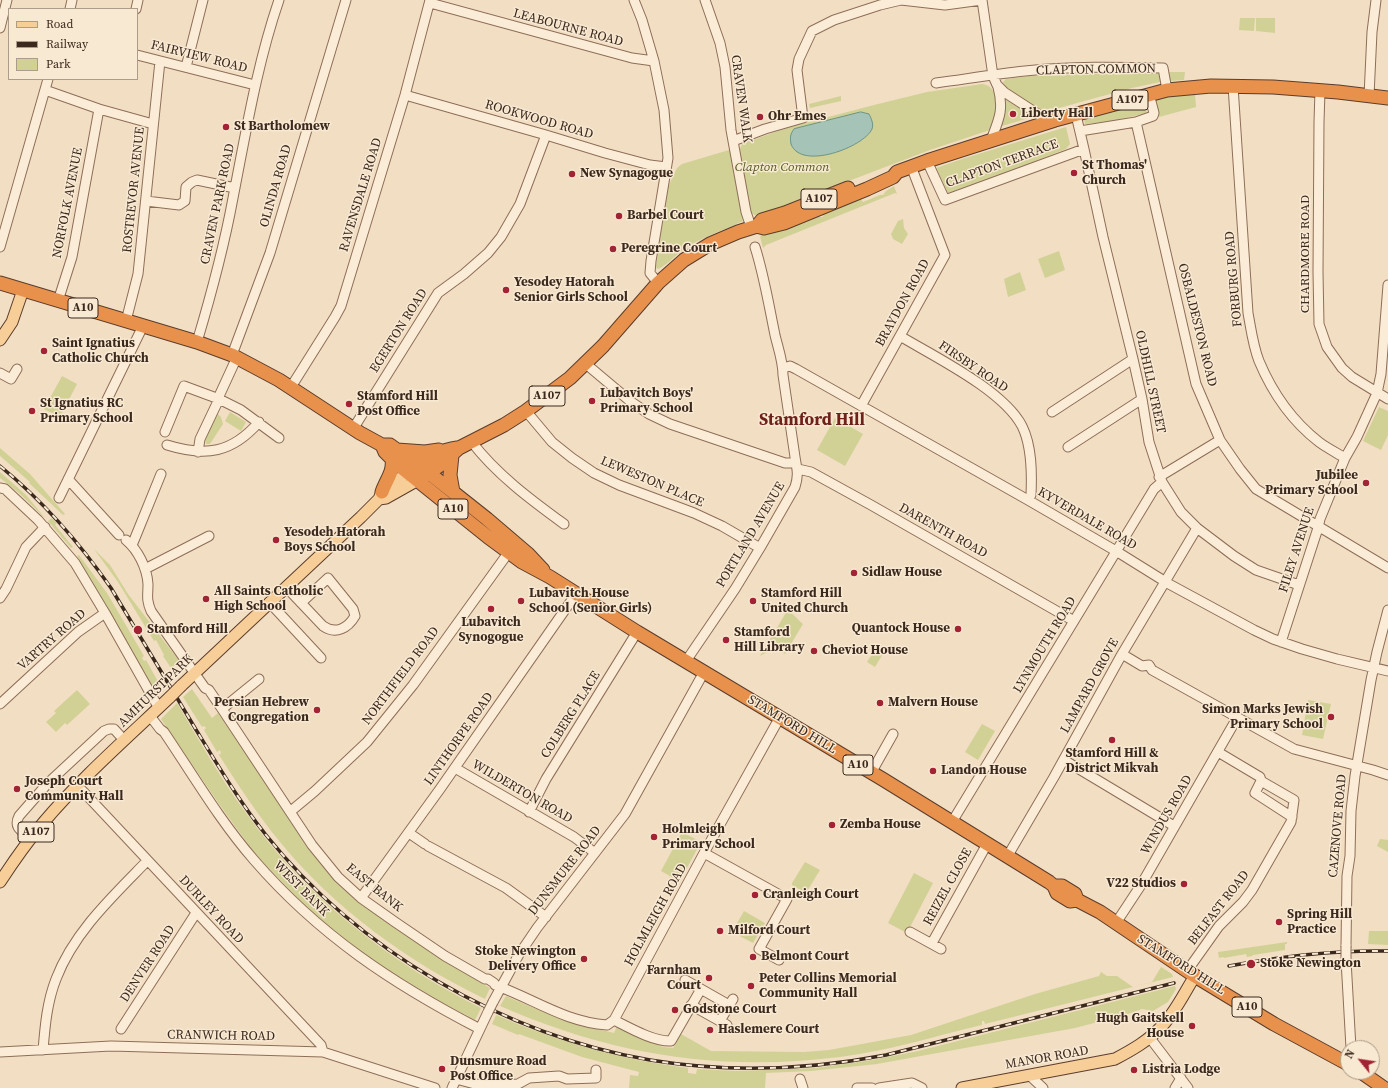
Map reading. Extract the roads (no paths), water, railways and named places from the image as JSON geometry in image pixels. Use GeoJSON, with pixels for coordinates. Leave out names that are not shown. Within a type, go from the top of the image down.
{"type":"FeatureCollection","features":[{"type":"Feature","properties":{"kind":"highway","name":"CLAPTON COMMON"},"geometry":{"type":"LineString","coordinates":[[418,473],[439,466],[453,451],[504,425],[553,392],[586,364],[658,283],[676,266],[697,251],[726,237],[754,227],[762,220],[785,213],[891,170],[897,172],[926,160],[1149,94],[1187,87],[1233,86],[1320,90]]}},
{"type":"Feature","properties":{"kind":"highway","name":"A107"},"geometry":{"type":"LineString","coordinates":[[1320,90],[1388,98]]}},
{"type":"Feature","properties":{"kind":"highway","name":"A10"},"geometry":{"type":"LineString","coordinates":[[0,283],[197,342]]}},
{"type":"Feature","properties":{"kind":"highway","name":"STAMFORD HILL"},"geometry":{"type":"LineString","coordinates":[[197,342],[234,356],[268,373],[353,428],[382,445],[390,445],[394,454],[418,473],[478,529],[512,548],[528,554],[550,578],[952,822],[1054,886],[1057,893],[1070,901],[1077,900],[1100,912],[1191,974],[1274,1024],[1340,1058]]}},
{"type":"Feature","properties":{"kind":"highway","name":"A107"},"geometry":{"type":"LineString","coordinates":[[381,495],[390,477],[394,454],[453,451]]}},
{"type":"Feature","properties":{"kind":"highway"},"geometry":{"type":"LineString","coordinates":[[453,451],[450,474],[453,492]]}},
{"type":"Feature","properties":{"kind":"highway","name":"STAMFORD HILL"},"geometry":{"type":"LineString","coordinates":[[418,473],[453,492],[487,519],[512,548]]}},
{"type":"Feature","properties":{"kind":"highway"},"geometry":{"type":"LineString","coordinates":[[478,529],[487,519]]}},
{"type":"Feature","properties":{"kind":"highway"},"geometry":{"type":"LineString","coordinates":[[1372,1080],[1384,1088]]}},
{"type":"Feature","properties":{"kind":"main road"},"geometry":{"type":"LineString","coordinates":[[0,340],[12,322],[23,290]]}},
{"type":"Feature","properties":{"kind":"main road","name":"AMHURST PARK"},"geometry":{"type":"LineString","coordinates":[[0,882],[44,822],[124,740],[381,495],[386,498],[418,473]]}},
{"type":"Feature","properties":{"kind":"main road","name":"MANOR ROAD"},"geometry":{"type":"LineString","coordinates":[[962,1088],[1115,1059],[1150,1038],[1161,1027],[1171,1014],[1191,974]]}},
{"type":"Feature","properties":{"kind":"street"},"geometry":{"type":"LineString","coordinates":[[0,28],[4,19],[7,0]]}},
{"type":"Feature","properties":{"kind":"street"},"geometry":{"type":"LineString","coordinates":[[186,67],[203,0]]}},
{"type":"Feature","properties":{"kind":"street","name":"CRAVEN PARK ROAD"},"geometry":{"type":"LineString","coordinates":[[197,342],[218,266],[255,85],[279,0]]}},
{"type":"Feature","properties":{"kind":"street","name":"OLINDA ROAD"},"geometry":{"type":"LineString","coordinates":[[198,452],[200,439],[219,398],[270,253],[346,0]]}},
{"type":"Feature","properties":{"kind":"street"},"geometry":{"type":"LineString","coordinates":[[634,0],[642,20],[654,62],[664,110],[668,158],[650,273],[658,283]]}},
{"type":"Feature","properties":{"kind":"street","name":"CRAVEN WALK"},"geometry":{"type":"LineString","coordinates":[[705,0],[720,43],[733,141],[746,212],[754,227]]}},
{"type":"Feature","properties":{"kind":"street"},"geometry":{"type":"LineString","coordinates":[[733,141],[802,118],[797,70],[799,59],[812,31],[834,20],[880,5],[901,0],[946,5],[982,0],[993,76],[998,85],[1011,98],[1041,116],[1044,124]]}},
{"type":"Feature","properties":{"kind":"street"},"geometry":{"type":"LineString","coordinates":[[1369,96],[1371,37],[1376,0]]}},
{"type":"Feature","properties":{"kind":"street","name":"LEABOURNE ROAD"},"geometry":{"type":"LineString","coordinates":[[430,2],[632,58],[654,62]]}},
{"type":"Feature","properties":{"kind":"street","name":"RAVENSDALE ROAD"},"geometry":{"type":"LineString","coordinates":[[291,387],[341,306],[405,95],[430,2]]}},
{"type":"Feature","properties":{"kind":"street","name":"FAIRVIEW ROAD"},"geometry":{"type":"LineString","coordinates":[[138,55],[255,85]]}},
{"type":"Feature","properties":{"kind":"street","name":"ROSTREVOR AVENUE"},"geometry":{"type":"LineString","coordinates":[[126,321],[138,274],[160,61]]}},
{"type":"Feature","properties":{"kind":"street","name":"CLAPTON COMMON"},"geometry":{"type":"LineString","coordinates":[[936,83],[1025,71],[1072,68],[1163,68],[1167,90]]}},
{"type":"Feature","properties":{"kind":"street"},"geometry":{"type":"LineString","coordinates":[[0,247],[48,80]]}},
{"type":"Feature","properties":{"kind":"street"},"geometry":{"type":"LineString","coordinates":[[991,140],[1001,111],[1001,100],[998,85]]}},
{"type":"Feature","properties":{"kind":"street","name":"FORBURG ROAD"},"geometry":{"type":"LineString","coordinates":[[1233,86],[1248,313],[1252,337],[1259,360],[1276,394],[1291,415],[1319,442],[1345,458]]}},
{"type":"Feature","properties":{"kind":"street"},"geometry":{"type":"LineString","coordinates":[[45,90],[99,109],[153,124]]}},
{"type":"Feature","properties":{"kind":"street","name":"CHARDMORE ROAD"},"geometry":{"type":"LineString","coordinates":[[1320,90],[1318,264],[1319,324],[1327,347],[1342,368],[1352,377],[1388,399]]}},
{"type":"Feature","properties":{"kind":"street","name":"CLAPTON COMMON"},"geometry":{"type":"LineString","coordinates":[[1080,131],[1136,122],[1153,116],[1154,113],[1149,94]]}},
{"type":"Feature","properties":{"kind":"street","name":"ROOKWOOD ROAD"},"geometry":{"type":"LineString","coordinates":[[405,95],[605,153],[650,165],[666,167]]}},
{"type":"Feature","properties":{"kind":"street","name":"NORFOLK AVENUE"},"geometry":{"type":"LineString","coordinates":[[58,301],[72,257],[99,109]]}},
{"type":"Feature","properties":{"kind":"street","name":"OLDHILL STREET"},"geometry":{"type":"LineString","coordinates":[[1076,115],[1103,237],[1114,277],[1142,399],[1149,442],[1160,479],[1181,512],[1197,528],[1234,556],[1256,570],[1299,585]]}},
{"type":"Feature","properties":{"kind":"street","name":"OSBALDESTON ROAD"},"geometry":{"type":"LineString","coordinates":[[1136,122],[1196,384],[1220,440],[1256,489],[1318,528],[1388,568]]}},
{"type":"Feature","properties":{"kind":"street","name":"EGERTON ROAD"},"geometry":{"type":"LineString","coordinates":[[353,428],[438,293],[484,257],[501,237],[520,204],[546,135]]}},
{"type":"Feature","properties":{"kind":"street","name":"CLAPTON TERRACE"},"geometry":{"type":"LineString","coordinates":[[926,160],[945,200],[1084,149]]}},
{"type":"Feature","properties":{"kind":"street","name":"BRAYDON ROAD"},"geometry":{"type":"LineString","coordinates":[[861,406],[945,255],[911,166]]}},
{"type":"Feature","properties":{"kind":"street"},"geometry":{"type":"LineString","coordinates":[[146,201],[179,205],[185,202],[186,187],[197,180],[235,188]]}},
{"type":"Feature","properties":{"kind":"street","name":"PORTLAND AVENUE"},"geometry":{"type":"LineString","coordinates":[[686,661],[760,548],[795,486],[798,477],[783,368],[760,262],[755,247]]}},
{"type":"Feature","properties":{"kind":"street","name":"FILEY AVENUE"},"geometry":{"type":"LineString","coordinates":[[1281,642],[1320,519],[1345,458],[1357,437],[1377,393],[1381,374],[1388,285]]}},
{"type":"Feature","properties":{"kind":"street"},"geometry":{"type":"LineString","coordinates":[[59,498],[143,326]]}},
{"type":"Feature","properties":{"kind":"street","name":"FIRSBY ROAD"},"geometry":{"type":"LineString","coordinates":[[900,336],[968,376],[996,396],[1015,416],[1022,426],[1029,449],[1032,490],[1028,500]]}},
{"type":"Feature","properties":{"kind":"street"},"geometry":{"type":"LineString","coordinates":[[1052,412],[1133,359]]}},
{"type":"Feature","properties":{"kind":"street","name":"DARENTH ROAD"},"geometry":{"type":"LineString","coordinates":[[586,364],[630,401],[649,414],[670,424],[811,472],[1074,621]]}},
{"type":"Feature","properties":{"kind":"street","name":"KYVERDALE ROAD"},"geometry":{"type":"LineString","coordinates":[[783,368],[790,366],[1028,500],[1116,551],[1164,581],[1254,630],[1281,642],[1337,659],[1388,671]]}},
{"type":"Feature","properties":{"kind":"street"},"geometry":{"type":"LineString","coordinates":[[0,373],[11,379],[17,369]]}},
{"type":"Feature","properties":{"kind":"street"},"geometry":{"type":"LineString","coordinates":[[165,432],[184,386],[219,398],[241,410],[279,438]]}},
{"type":"Feature","properties":{"kind":"street"},"geometry":{"type":"LineString","coordinates":[[1068,447],[1142,399]]}},
{"type":"Feature","properties":{"kind":"street","name":"LEWESTON PLACE"},"geometry":{"type":"LineString","coordinates":[[526,411],[552,442],[585,468],[619,485],[694,513],[722,526],[760,548]]}},
{"type":"Feature","properties":{"kind":"street"},"geometry":{"type":"LineString","coordinates":[[167,445],[182,450],[209,452],[229,446],[248,435],[259,422]]}},
{"type":"Feature","properties":{"kind":"street","name":"LYNMOUTH ROAD"},"geometry":{"type":"LineString","coordinates":[[952,822],[1160,479],[1220,440]]}},
{"type":"Feature","properties":{"kind":"street"},"geometry":{"type":"LineString","coordinates":[[471,441],[483,456],[517,488],[564,524]]}},
{"type":"Feature","properties":{"kind":"street"},"geometry":{"type":"LineString","coordinates":[[126,540],[135,538],[161,474]]}},
{"type":"Feature","properties":{"kind":"street","name":"EAST BANK"},"geometry":{"type":"LineString","coordinates":[[68,480],[136,550],[144,569],[148,585],[147,602],[151,611],[194,673],[222,708],[312,845],[330,868],[347,886],[429,945],[485,980],[488,979],[498,986],[546,1008],[593,1024],[607,1025],[614,1020]]}},
{"type":"Feature","properties":{"kind":"street"},"geometry":{"type":"LineString","coordinates":[[0,488],[5,490],[44,527],[75,563],[159,708]]}},
{"type":"Feature","properties":{"kind":"street"},"geometry":{"type":"LineString","coordinates":[[0,598],[6,589],[26,547],[44,527]]}},
{"type":"Feature","properties":{"kind":"street","name":"LAMPARD GROVE"},"geometry":{"type":"LineString","coordinates":[[1007,857],[1064,760],[1164,581],[1197,528]]}},
{"type":"Feature","properties":{"kind":"street"},"geometry":{"type":"LineString","coordinates":[[144,569],[209,536]]}},
{"type":"Feature","properties":{"kind":"street","name":"NORTHFIELD ROAD"},"geometry":{"type":"LineString","coordinates":[[291,811],[367,742],[404,697],[512,548]]}},
{"type":"Feature","properties":{"kind":"street"},"geometry":{"type":"LineString","coordinates":[[286,587],[301,603],[323,626],[334,631],[340,630],[351,622],[355,616],[353,609],[328,578],[301,603]]}},
{"type":"Feature","properties":{"kind":"street","name":"LINTHORPE ROAD"},"geometry":{"type":"LineString","coordinates":[[362,898],[455,768],[576,594]]}},
{"type":"Feature","properties":{"kind":"street"},"geometry":{"type":"LineString","coordinates":[[269,602],[321,658]]}},
{"type":"Feature","properties":{"kind":"street","name":"CAZENOVE ROAD"},"geometry":{"type":"LineString","coordinates":[[1351,1040],[1346,946],[1347,876],[1350,856],[1352,811],[1357,767],[1373,667],[1388,610]]}},
{"type":"Feature","properties":{"kind":"street","name":"VARTRY ROAD"},"geometry":{"type":"LineString","coordinates":[[0,704],[78,632],[105,613]]}},
{"type":"Feature","properties":{"kind":"street","name":"COLBERG PLACE"},"geometry":{"type":"LineString","coordinates":[[529,812],[546,779],[637,632]]}},
{"type":"Feature","properties":{"kind":"street"},"geometry":{"type":"LineString","coordinates":[[1122,654],[1142,666],[1149,666],[1152,670],[1294,749],[1388,775]]}},
{"type":"Feature","properties":{"kind":"street","name":"DUNSMURE ROAD"},"geometry":{"type":"LineString","coordinates":[[452,1088],[493,1002],[498,986],[546,916],[625,814],[704,672]]}},
{"type":"Feature","properties":{"kind":"street"},"geometry":{"type":"LineString","coordinates":[[222,708],[259,679]]}},
{"type":"Feature","properties":{"kind":"street","name":"WEST BANK"},"geometry":{"type":"LineString","coordinates":[[150,716],[164,732],[203,791],[253,859],[312,920],[363,960],[404,987],[480,1029]]}},
{"type":"Feature","properties":{"kind":"street","name":"HOLMLEIGH ROAD"},"geometry":{"type":"LineString","coordinates":[[614,1020],[704,853],[780,717]]}},
{"type":"Feature","properties":{"kind":"street","name":"WINDUS ROAD"},"geometry":{"type":"LineString","coordinates":[[1116,923],[1141,884],[1238,718]]}},
{"type":"Feature","properties":{"kind":"street"},"geometry":{"type":"LineString","coordinates":[[31,838],[17,826],[16,822],[19,816],[48,783],[104,731],[114,729],[124,740]]}},
{"type":"Feature","properties":{"kind":"street"},"geometry":{"type":"LineString","coordinates":[[871,773],[893,734]]}},
{"type":"Feature","properties":{"kind":"street","name":"BELFAST ROAD"},"geometry":{"type":"LineString","coordinates":[[1191,974],[1219,926],[1243,902],[1252,890],[1288,827],[1292,817],[1294,800],[1261,781],[1260,777],[1218,752]]}},
{"type":"Feature","properties":{"kind":"street"},"geometry":{"type":"LineString","coordinates":[[1064,760],[1174,826]]}},
{"type":"Feature","properties":{"kind":"street","name":"WILDERTON ROAD"},"geometry":{"type":"LineString","coordinates":[[455,768],[574,837],[596,853]]}},
{"type":"Feature","properties":{"kind":"street"},"geometry":{"type":"LineString","coordinates":[[1261,781],[1255,793],[1292,817]]}},
{"type":"Feature","properties":{"kind":"street","name":"DURLEY ROAD"},"geometry":{"type":"LineString","coordinates":[[78,786],[321,1044],[323,1052]]}},
{"type":"Feature","properties":{"kind":"street"},"geometry":{"type":"LineString","coordinates":[[409,833],[427,845],[506,888],[546,916]]}},
{"type":"Feature","properties":{"kind":"street","name":"REIZEL CLOSE"},"geometry":{"type":"LineString","coordinates":[[932,943],[987,844]]}},
{"type":"Feature","properties":{"kind":"street"},"geometry":{"type":"LineString","coordinates":[[704,853],[786,899],[758,948],[779,960]]}},
{"type":"Feature","properties":{"kind":"street"},"geometry":{"type":"LineString","coordinates":[[43,1050],[46,1018],[50,1000],[56,978],[67,957],[92,921],[147,861]]}},
{"type":"Feature","properties":{"kind":"street","name":"DENVER ROAD"},"geometry":{"type":"LineString","coordinates":[[121,1029],[196,913]]}},
{"type":"Feature","properties":{"kind":"street","name":"REIZEL CLOSE"},"geometry":{"type":"LineString","coordinates":[[910,932],[941,949]]}},
{"type":"Feature","properties":{"kind":"street"},"geometry":{"type":"LineString","coordinates":[[685,980],[701,989],[731,1002],[724,1023],[691,1005]]}},
{"type":"Feature","properties":{"kind":"street"},"geometry":{"type":"LineString","coordinates":[[614,1020],[637,1032],[665,1041],[670,1041],[701,989]]}},
{"type":"Feature","properties":{"kind":"street"},"geometry":{"type":"LineString","coordinates":[[1150,1038],[1188,1088]]}},
{"type":"Feature","properties":{"kind":"street","name":"CRANWICH ROAD"},"geometry":{"type":"LineString","coordinates":[[0,1052],[111,1046],[323,1052],[435,1088]]}},
{"type":"Feature","properties":{"kind":"street"},"geometry":{"type":"LineString","coordinates":[[456,1079],[475,1084],[518,1084],[529,1078],[560,1076],[567,1078],[596,1078],[596,1070]]}},
{"type":"Feature","properties":{"kind":"street"},"geometry":{"type":"LineString","coordinates":[[1029,1075],[1043,1088]]}},
{"type":"Feature","properties":{"kind":"street"},"geometry":{"type":"LineString","coordinates":[[1175,1088],[1181,1078]]}},
{"type":"Feature","properties":{"kind":"street"},"geometry":{"type":"LineString","coordinates":[[800,1079],[803,1088]]}},
{"type":"Feature","properties":{"kind":"street"},"geometry":{"type":"LineString","coordinates":[[879,1088],[912,1083],[922,1088]]}},
{"type":"Feature","properties":{"kind":"street"},"geometry":{"type":"LineString","coordinates":[[857,1088],[872,1088]]}},
{"type":"Feature","properties":{"kind":"railway"},"geometry":{"type":"LineString","coordinates":[[0,466],[46,508],[73,538],[99,571],[111,588],[237,796],[266,835],[303,877],[344,915],[389,950],[438,981],[489,1008],[541,1030],[595,1048],[650,1060],[709,1067],[798,1067],[886,1055],[1174,983]]}},
{"type":"Feature","properties":{"kind":"railway"},"geometry":{"type":"LineString","coordinates":[[1229,966],[1308,954],[1388,951]]}},
{"type":"Feature","properties":{"kind":"place","name":"Liberty Hall"},"geometry":{"type":"Point","coordinates":[1013,114]}},
{"type":"Feature","properties":{"kind":"place","name":"Ohr Emes"},"geometry":{"type":"Point","coordinates":[760,117]}},
{"type":"Feature","properties":{"kind":"place","name":"St Bartholomew"},"geometry":{"type":"Point","coordinates":[226,127]}},
{"type":"Feature","properties":{"kind":"place","name":"St Thomas' Church"},"geometry":{"type":"Point","coordinates":[1074,173]}},
{"type":"Feature","properties":{"kind":"place","name":"New Synagogue"},"geometry":{"type":"Point","coordinates":[572,174]}},
{"type":"Feature","properties":{"kind":"place","name":"Barbel Court"},"geometry":{"type":"Point","coordinates":[619,216]}},
{"type":"Feature","properties":{"kind":"place","name":"Peregrine Court"},"geometry":{"type":"Point","coordinates":[613,249]}},
{"type":"Feature","properties":{"kind":"place","name":"Yesodey Hatorah Senior Girls School"},"geometry":{"type":"Point","coordinates":[506,290]}},
{"type":"Feature","properties":{"kind":"place","name":"Saint Ignatius Catholic Church"},"geometry":{"type":"Point","coordinates":[44,351]}},
{"type":"Feature","properties":{"kind":"place","name":"Lubavitch Boys' Primary School"},"geometry":{"type":"Point","coordinates":[592,401]}},
{"type":"Feature","properties":{"kind":"place","name":"Stamford Hill Post Office"},"geometry":{"type":"Point","coordinates":[349,404]}},
{"type":"Feature","properties":{"kind":"place","name":"St Ignatius RC Primary School"},"geometry":{"type":"Point","coordinates":[32,411]}},
{"type":"Feature","properties":{"kind":"place","name":"Jubilee Primary School"},"geometry":{"type":"Point","coordinates":[1366,483]}},
{"type":"Feature","properties":{"kind":"place","name":"Yesodeh Hatorah Boys School"},"geometry":{"type":"Point","coordinates":[276,540]}},
{"type":"Feature","properties":{"kind":"place","name":"Sidlaw House"},"geometry":{"type":"Point","coordinates":[854,573]}},
{"type":"Feature","properties":{"kind":"place","name":"All Saints Catholic High School"},"geometry":{"type":"Point","coordinates":[206,599]}},
{"type":"Feature","properties":{"kind":"place","name":"Lubavitch House School (Senior Girls)"},"geometry":{"type":"Point","coordinates":[521,601]}},
{"type":"Feature","properties":{"kind":"place","name":"Stamford Hill United Church"},"geometry":{"type":"Point","coordinates":[753,601]}},
{"type":"Feature","properties":{"kind":"place","name":"Lubavitch Synogogue"},"geometry":{"type":"Point","coordinates":[491,609]}},
{"type":"Feature","properties":{"kind":"place","name":"Quantock House"},"geometry":{"type":"Point","coordinates":[958,629]}},
{"type":"Feature","properties":{"kind":"place","name":"Stamford Hill"},"geometry":{"type":"Point","coordinates":[138,630]}},
{"type":"Feature","properties":{"kind":"place","name":"Stamford Hill Library"},"geometry":{"type":"Point","coordinates":[726,640]}},
{"type":"Feature","properties":{"kind":"place","name":"Cheviot House"},"geometry":{"type":"Point","coordinates":[814,651]}},
{"type":"Feature","properties":{"kind":"place","name":"Malvern House"},"geometry":{"type":"Point","coordinates":[880,703]}},
{"type":"Feature","properties":{"kind":"place","name":"Persian Hebrew Congregation"},"geometry":{"type":"Point","coordinates":[317,710]}},
{"type":"Feature","properties":{"kind":"place","name":"Simon Marks Jewish Primary School"},"geometry":{"type":"Point","coordinates":[1331,717]}},
{"type":"Feature","properties":{"kind":"place","name":"Stamford Hill & District Mikvah"},"geometry":{"type":"Point","coordinates":[1112,740]}},
{"type":"Feature","properties":{"kind":"place","name":"Landon House"},"geometry":{"type":"Point","coordinates":[933,771]}},
{"type":"Feature","properties":{"kind":"place","name":"Joseph Court Community Hall"},"geometry":{"type":"Point","coordinates":[17,789]}},
{"type":"Feature","properties":{"kind":"place","name":"Zemba House"},"geometry":{"type":"Point","coordinates":[832,825]}},
{"type":"Feature","properties":{"kind":"place","name":"Holmleigh Primary School"},"geometry":{"type":"Point","coordinates":[654,837]}},
{"type":"Feature","properties":{"kind":"place","name":"V22 Studios"},"geometry":{"type":"Point","coordinates":[1184,884]}},
{"type":"Feature","properties":{"kind":"place","name":"Cranleigh Court"},"geometry":{"type":"Point","coordinates":[755,895]}},
{"type":"Feature","properties":{"kind":"place","name":"Spring Hill Practice"},"geometry":{"type":"Point","coordinates":[1279,922]}},
{"type":"Feature","properties":{"kind":"place","name":"Milford Court"},"geometry":{"type":"Point","coordinates":[720,931]}},
{"type":"Feature","properties":{"kind":"place","name":"Belmont Court"},"geometry":{"type":"Point","coordinates":[753,957]}},
{"type":"Feature","properties":{"kind":"place","name":"Stoke Newington Delivery Office"},"geometry":{"type":"Point","coordinates":[584,959]}},
{"type":"Feature","properties":{"kind":"place","name":"Stoke Newington"},"geometry":{"type":"Point","coordinates":[1251,964]}},
{"type":"Feature","properties":{"kind":"place","name":"Farnham Court"},"geometry":{"type":"Point","coordinates":[709,978]}},
{"type":"Feature","properties":{"kind":"place","name":"Peter Collins Memorial Community Hall"},"geometry":{"type":"Point","coordinates":[751,986]}},
{"type":"Feature","properties":{"kind":"place","name":"Godstone Court"},"geometry":{"type":"Point","coordinates":[675,1010]}},
{"type":"Feature","properties":{"kind":"place","name":"Hugh Gaitskell House"},"geometry":{"type":"Point","coordinates":[1192,1026]}},
{"type":"Feature","properties":{"kind":"place","name":"Haslemere Court"},"geometry":{"type":"Point","coordinates":[710,1030]}},
{"type":"Feature","properties":{"kind":"place","name":"Dunsmure Road Post Office"},"geometry":{"type":"Point","coordinates":[442,1069]}},
{"type":"Feature","properties":{"kind":"place","name":"Listria Lodge"},"geometry":{"type":"Point","coordinates":[1134,1070]}},
{"type":"Feature","properties":{"kind":"district","name":"Stamford Hill"},"geometry":{"type":"Point","coordinates":[812,421]}},
{"type":"Feature","properties":{"kind":"park label","name":"Clapton Common"},"geometry":{"type":"Point","coordinates":[782,168]}}]}
